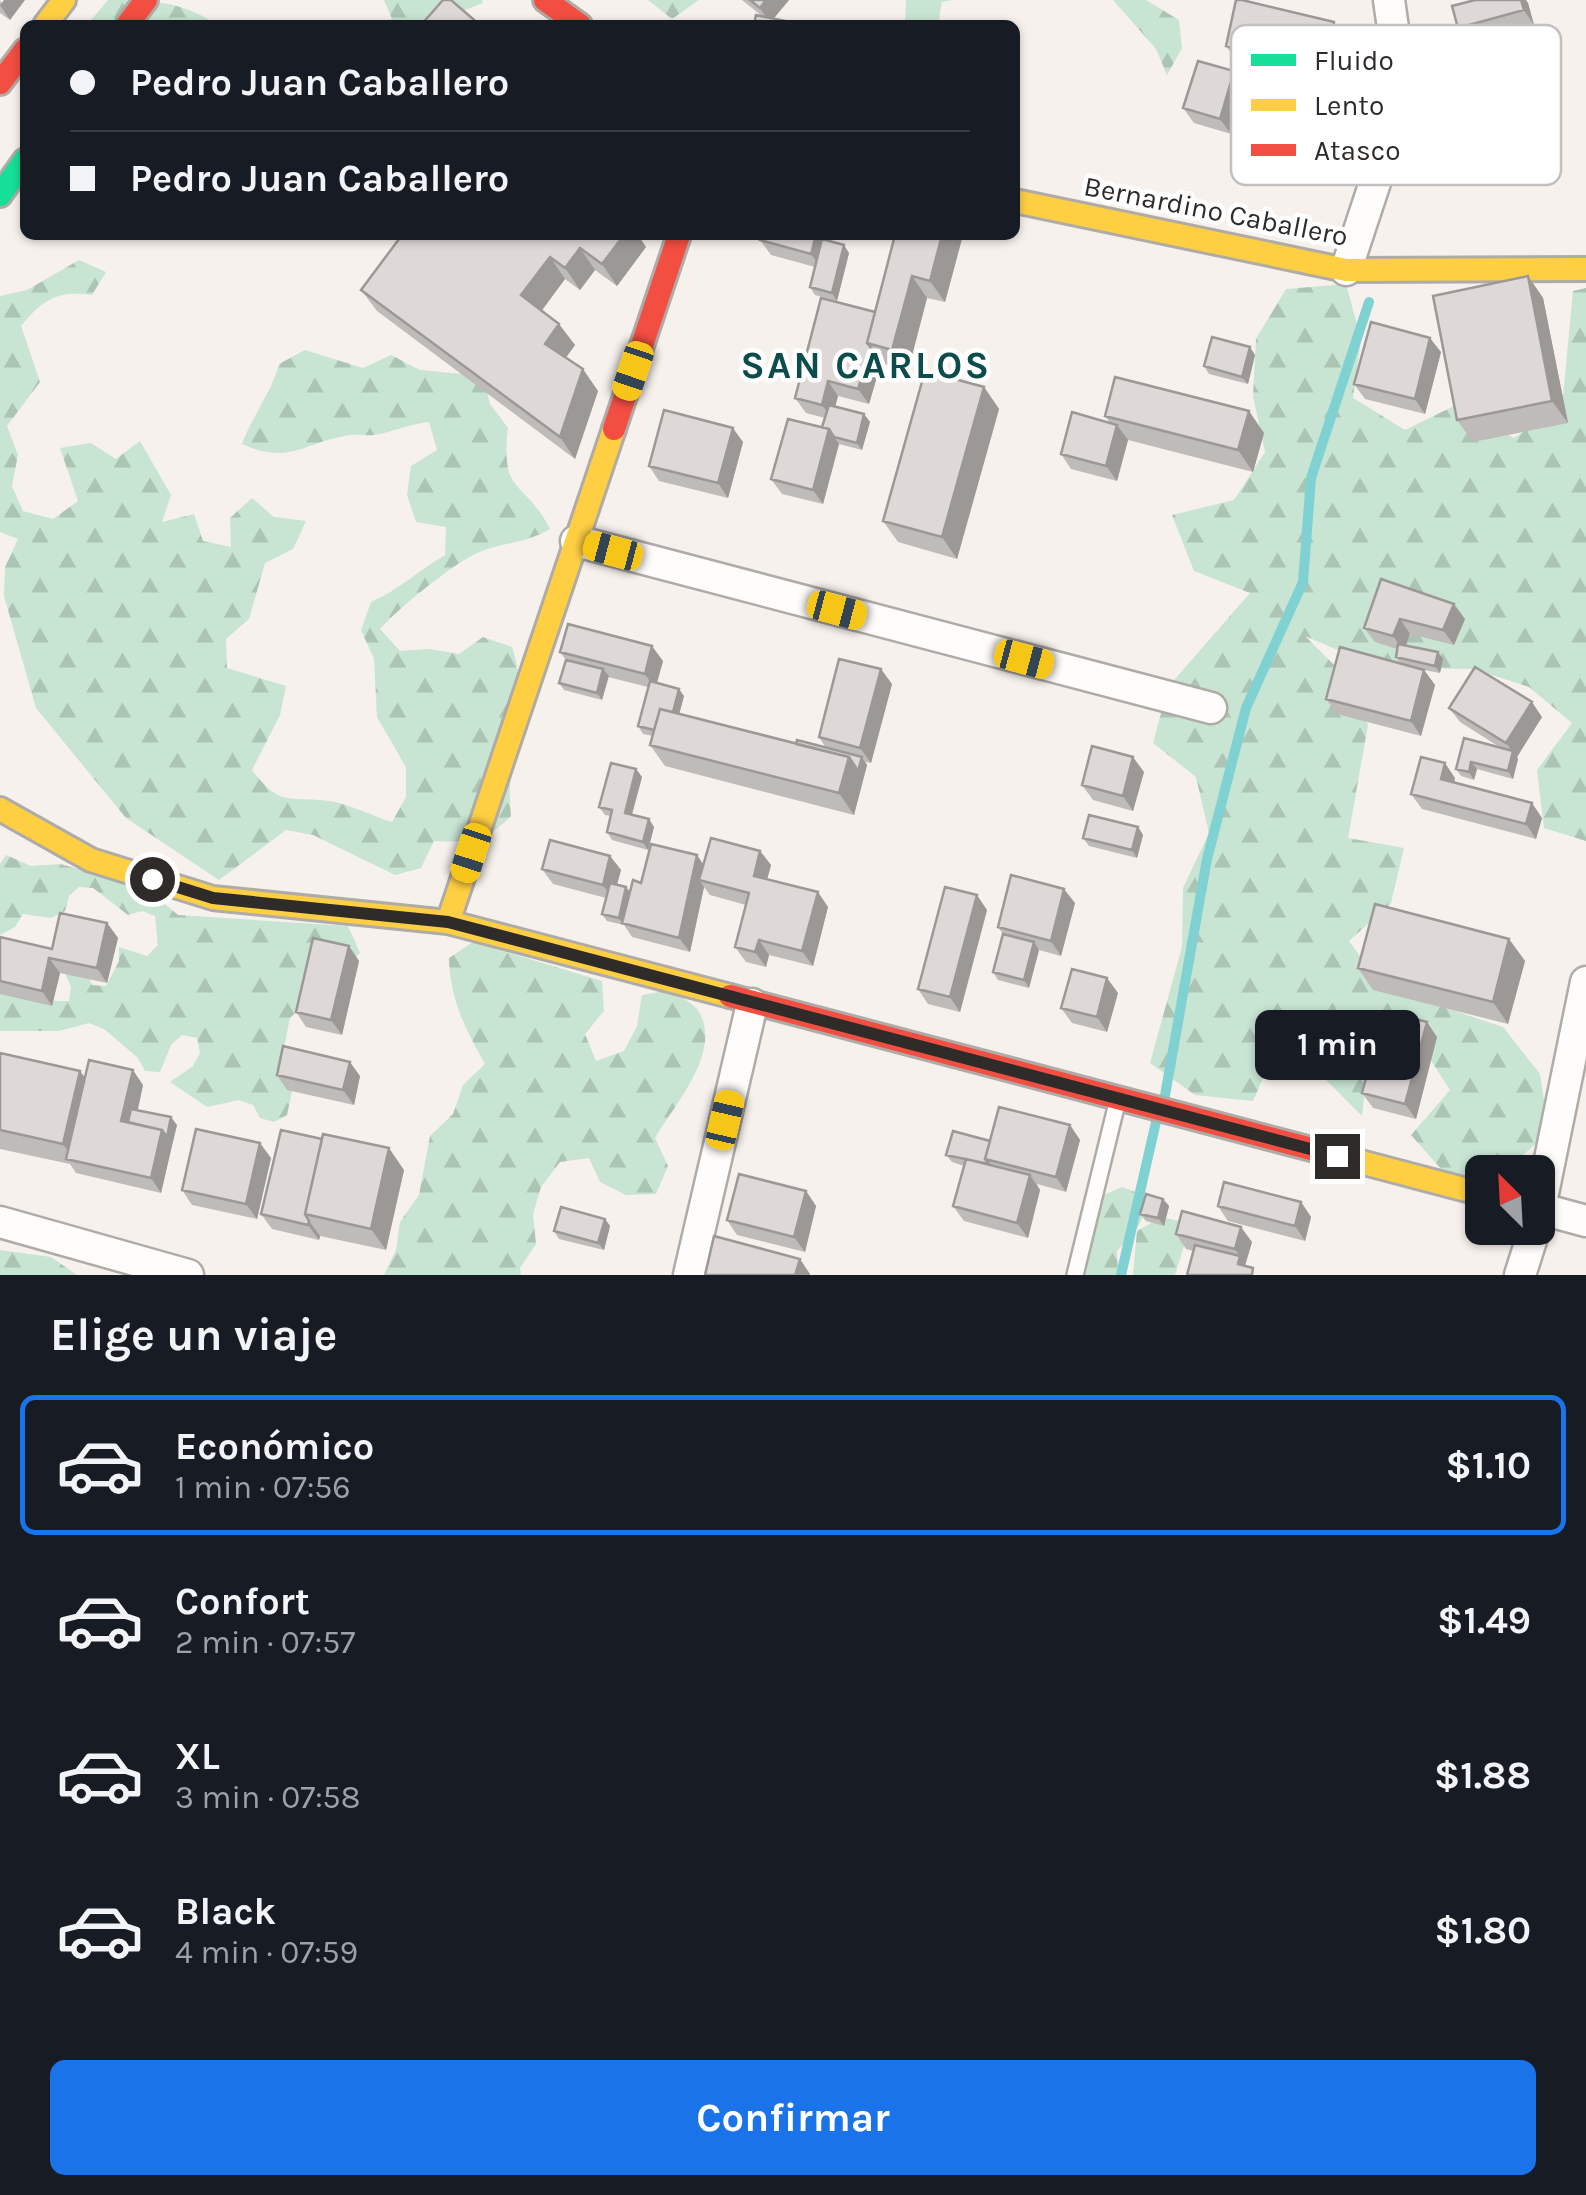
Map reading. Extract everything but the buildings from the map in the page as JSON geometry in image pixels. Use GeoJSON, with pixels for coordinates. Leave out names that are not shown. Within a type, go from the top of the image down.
{"type":"FeatureCollection","features":[{"type":"Feature","properties":{"kind":"street"},"geometry":{"type":"LineString","coordinates":[[48,20],[64,0]]}},
{"type":"Feature","properties":{"kind":"street"},"geometry":{"type":"LineString","coordinates":[[130,20],[146,0]]}},
{"type":"Feature","properties":{"kind":"street"},"geometry":{"type":"LineString","coordinates":[[545,0],[573,20]]}},
{"type":"Feature","properties":{"kind":"street"},"geometry":{"type":"LineString","coordinates":[[1388,0],[1392,25]]}},
{"type":"Feature","properties":{"kind":"street"},"geometry":{"type":"LineString","coordinates":[[0,195],[20,167]]}},
{"type":"Feature","properties":{"kind":"street"},"geometry":{"type":"LineString","coordinates":[[1346,270],[1374,185]]}},
{"type":"Feature","properties":{"kind":"street","name":"Bernardino Caballero"},"geometry":{"type":"LineString","coordinates":[[1020,202],[1346,270],[1586,268]]}},
{"type":"Feature","properties":{"kind":"street"},"geometry":{"type":"LineString","coordinates":[[448,922],[677,240]]}},
{"type":"Feature","properties":{"kind":"street"},"geometry":{"type":"LineString","coordinates":[[576,541],[1211,708]]}},
{"type":"Feature","properties":{"kind":"street"},"geometry":{"type":"LineString","coordinates":[[0,809],[91,860],[213,898],[448,922],[1465,1190]]}},
{"type":"Feature","properties":{"kind":"street"},"geometry":{"type":"LineString","coordinates":[[1550,1155],[1586,982]]}},
{"type":"Feature","properties":{"kind":"street"},"geometry":{"type":"LineString","coordinates":[[690,1275],[752,1004]]}},
{"type":"Feature","properties":{"kind":"street"},"geometry":{"type":"LineString","coordinates":[[1555,1217],[1586,1220]]}},
{"type":"Feature","properties":{"kind":"street"},"geometry":{"type":"LineString","coordinates":[[0,1222],[188,1275]]}},
{"type":"Feature","properties":{"kind":"street"},"geometry":{"type":"LineString","coordinates":[[1520,1275],[1528,1245]]}},
{"type":"Feature","properties":{"kind":"lane"},"geometry":{"type":"LineString","coordinates":[[1075,1275],[1118,1100]]}},
{"type":"Feature","properties":{"kind":"green space"},"geometry":{"type":"Polygon","coordinates":[[[108,0],[165,4],[209,20],[91,20],[108,0]]]}},
{"type":"Feature","properties":{"kind":"green space"},"geometry":{"type":"Polygon","coordinates":[[[384,0],[483,3],[457,13],[452,20],[392,19],[384,0]]]}},
{"type":"Feature","properties":{"kind":"green space"},"geometry":{"type":"Polygon","coordinates":[[[648,0],[699,0],[672,19],[648,0]]]}},
{"type":"Feature","properties":{"kind":"green space"},"geometry":{"type":"Polygon","coordinates":[[[906,0],[952,0],[942,2],[939,20],[905,20],[906,0]]]}},
{"type":"Feature","properties":{"kind":"green space"},"geometry":{"type":"Polygon","coordinates":[[[1113,0],[1146,0],[1179,20],[1182,48],[1167,75],[1156,49],[1113,0]]]}},
{"type":"Feature","properties":{"kind":"green space"},"geometry":{"type":"Polygon","coordinates":[[[79,260],[106,272],[92,295],[52,298],[21,326],[40,382],[7,426],[18,455],[12,486],[23,511],[53,519],[78,501],[60,448],[91,443],[116,459],[140,441],[171,495],[162,522],[194,514],[203,541],[231,547],[230,518],[252,498],[274,517],[306,521],[293,549],[265,563],[249,619],[226,639],[227,668],[286,686],[280,715],[252,770],[270,790],[286,798],[329,801],[392,822],[406,797],[406,767],[377,717],[374,659],[361,630],[371,602],[445,555],[446,527],[416,522],[407,495],[411,466],[437,450],[429,422],[374,435],[334,438],[285,453],[242,444],[246,433],[279,364],[305,350],[363,368],[391,355],[420,370],[483,376],[490,404],[508,428],[506,450],[511,476],[550,529],[464,560],[425,588],[380,629],[400,651],[429,649],[459,654],[483,637],[512,647],[519,689],[511,816],[494,831],[467,841],[434,841],[421,868],[395,875],[313,835],[286,830],[219,880],[126,818],[36,708],[4,596],[5,567],[18,539],[0,532],[0,296],[27,290],[79,260]]]}},
{"type":"Feature","properties":{"kind":"green space"},"geometry":{"type":"Polygon","coordinates":[[[1346,284],[1361,339],[1353,398],[1405,430],[1458,404],[1514,438],[1562,407],[1573,291],[1586,288],[1586,841],[1544,828],[1537,770],[1572,723],[1529,687],[1473,669],[1411,668],[1354,657],[1305,636],[1343,674],[1368,725],[1348,838],[1404,848],[1391,903],[1349,941],[1383,987],[1503,1027],[1540,1074],[1549,1132],[1523,1155],[1465,1155],[1465,1176],[1450,1179],[1411,1135],[1450,1090],[1419,1042],[1368,1059],[1362,1116],[1324,1078],[1276,1048],[1253,1101],[1195,1095],[1150,1063],[1182,947],[1183,888],[1209,833],[1196,777],[1153,743],[1168,687],[1250,593],[1194,571],[1172,515],[1234,500],[1265,452],[1253,396],[1256,339],[1286,289],[1346,284]]]}},
{"type":"Feature","properties":{"kind":"green space"},"geometry":{"type":"Polygon","coordinates":[[[6,855],[31,866],[60,864],[145,887],[178,915],[348,926],[360,953],[290,1018],[281,1062],[293,1087],[287,1115],[274,1122],[260,1118],[253,1105],[239,1100],[207,1107],[170,1082],[193,1066],[200,1053],[197,1038],[182,1035],[171,1045],[160,1072],[145,1071],[138,1058],[104,1029],[89,1023],[59,1031],[0,1031],[0,974],[55,1001],[69,1001],[71,987],[65,973],[81,959],[92,985],[106,986],[119,961],[119,947],[147,956],[158,945],[155,916],[142,911],[128,915],[93,888],[79,887],[69,896],[65,911],[51,918],[23,914],[15,927],[0,935],[0,864],[6,855]]]}},
{"type":"Feature","properties":{"kind":"green space"},"geometry":{"type":"Polygon","coordinates":[[[473,942],[602,981],[604,1011],[585,1034],[596,1061],[624,1051],[637,1026],[642,995],[671,990],[697,1009],[704,1025],[701,1058],[655,1138],[668,1166],[656,1194],[626,1195],[600,1182],[589,1158],[560,1162],[541,1187],[533,1214],[536,1244],[520,1268],[521,1275],[384,1275],[396,1250],[400,1222],[419,1195],[430,1136],[453,1114],[463,1085],[485,1064],[460,1013],[450,973],[449,958],[473,942]]]}},
{"type":"Feature","properties":{"kind":"green space"},"geometry":{"type":"Polygon","coordinates":[[[1122,1187],[1151,1198],[1139,1225],[1117,1251],[1118,1275],[1068,1275],[1077,1250],[1095,1228],[1095,1199],[1122,1187]]]}},
{"type":"Feature","properties":{"kind":"green space"},"geometry":{"type":"Polygon","coordinates":[[[1162,1217],[1191,1224],[1175,1275],[1133,1275],[1137,1231],[1162,1217]]]}},
{"type":"Feature","properties":{"kind":"green space"},"geometry":{"type":"Polygon","coordinates":[[[0,1250],[51,1257],[77,1275],[0,1275],[0,1250]]]}},
{"type":"Feature","properties":{"kind":"waterway"},"geometry":{"type":"LineString","coordinates":[[1164,1101],[1207,859],[1246,708],[1303,582],[1311,478],[1369,302]]}},
{"type":"Feature","properties":{"kind":"waterway"},"geometry":{"type":"LineString","coordinates":[[1121,1275],[1156,1122]]}},
{"type":"Feature","properties":{"kind":"traffic: fast"},"geometry":{"type":"LineString","coordinates":[[0,195],[20,167]]}},
{"type":"Feature","properties":{"kind":"traffic: slow"},"geometry":{"type":"LineString","coordinates":[[49,20],[64,0]]}},
{"type":"Feature","properties":{"kind":"traffic: slow"},"geometry":{"type":"LineString","coordinates":[[1020,202],[1346,270],[1586,269]]}},
{"type":"Feature","properties":{"kind":"traffic: slow"},"geometry":{"type":"LineString","coordinates":[[448,922],[614,429]]}},
{"type":"Feature","properties":{"kind":"traffic: slow"},"geometry":{"type":"LineString","coordinates":[[0,809],[91,860],[213,898],[448,922],[730,996]]}},
{"type":"Feature","properties":{"kind":"traffic: slow"},"geometry":{"type":"LineString","coordinates":[[1334,1155],[1465,1190]]}},
{"type":"Feature","properties":{"kind":"traffic: jam"},"geometry":{"type":"LineString","coordinates":[[131,20],[146,0]]}},
{"type":"Feature","properties":{"kind":"traffic: jam"},"geometry":{"type":"LineString","coordinates":[[545,0],[573,20]]}},
{"type":"Feature","properties":{"kind":"traffic: jam"},"geometry":{"type":"LineString","coordinates":[[0,83],[20,57]]}},
{"type":"Feature","properties":{"kind":"traffic: jam"},"geometry":{"type":"LineString","coordinates":[[614,429],[677,240]]}},
{"type":"Feature","properties":{"kind":"traffic: jam"},"geometry":{"type":"LineString","coordinates":[[730,996],[1334,1155]]}},
{"type":"Feature","properties":{"kind":"district","name":"SAN CARLOS"},"geometry":{"type":"Point","coordinates":[866,365]}},
{"type":"Feature","properties":{"kind":"route"},"geometry":{"type":"LineString","coordinates":[[152,879],[213,898],[448,922],[1337,1156]]}}]}
